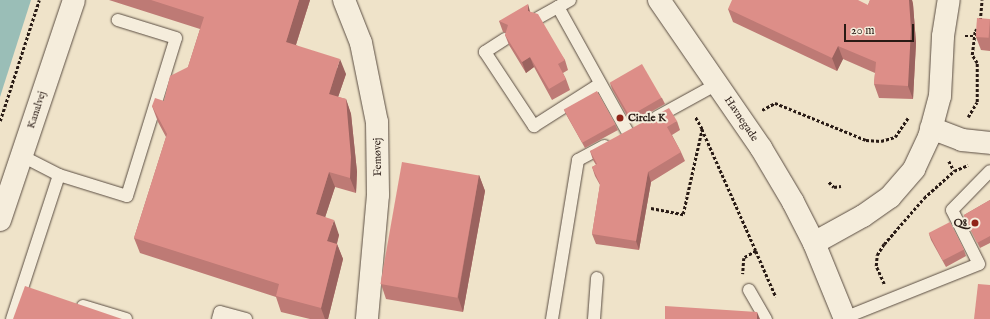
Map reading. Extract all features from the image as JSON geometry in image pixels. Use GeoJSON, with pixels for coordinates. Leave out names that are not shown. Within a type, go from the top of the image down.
{"type":"FeatureCollection","features":[{"type":"Feature","properties":{"kind":"street","name":"Kanalvej"},"geometry":{"type":"LineString","coordinates":[[0,220],[74,0]]}},
{"type":"Feature","properties":{"kind":"street","name":"Femøvej"},"geometry":{"type":"LineString","coordinates":[[344,0],[361,43],[377,122],[378,195],[368,319]]}},
{"type":"Feature","properties":{"kind":"street","name":"Havnegade"},"geometry":{"type":"LineString","coordinates":[[659,0],[742,121],[793,202],[814,243],[845,318]]}},
{"type":"Feature","properties":{"kind":"street"},"geometry":{"type":"LineString","coordinates":[[814,243],[863,216],[890,197],[914,169],[940,132],[943,36],[949,0]]}},
{"type":"Feature","properties":{"kind":"street"},"geometry":{"type":"LineString","coordinates":[[940,132],[962,140],[990,143]]}},
{"type":"Feature","properties":{"kind":"lane"},"geometry":{"type":"LineString","coordinates":[[538,18],[570,0]]}},
{"type":"Feature","properties":{"kind":"lane"},"geometry":{"type":"LineString","coordinates":[[558,7],[628,133]]}},
{"type":"Feature","properties":{"kind":"lane"},"geometry":{"type":"LineString","coordinates":[[22,156],[59,174],[128,196],[176,38],[118,20]]}},
{"type":"Feature","properties":{"kind":"lane"},"geometry":{"type":"LineString","coordinates":[[505,39],[486,52],[534,126],[600,84]]}},
{"type":"Feature","properties":{"kind":"lane"},"geometry":{"type":"LineString","coordinates":[[552,319],[578,160],[717,84]]}},
{"type":"Feature","properties":{"kind":"lane"},"geometry":{"type":"LineString","coordinates":[[845,318],[980,264],[952,210],[990,171]]}},
{"type":"Feature","properties":{"kind":"lane"},"geometry":{"type":"LineString","coordinates":[[12,319],[59,174]]}},
{"type":"Feature","properties":{"kind":"lane"},"geometry":{"type":"LineString","coordinates":[[594,319],[597,278]]}},
{"type":"Feature","properties":{"kind":"lane"},"geometry":{"type":"LineString","coordinates":[[746,285],[766,319]]}},
{"type":"Feature","properties":{"kind":"lane"},"geometry":{"type":"LineString","coordinates":[[22,289],[37,293]]}},
{"type":"Feature","properties":{"kind":"lane"},"geometry":{"type":"LineString","coordinates":[[74,304],[126,319]]}},
{"type":"Feature","properties":{"kind":"lane"},"geometry":{"type":"LineString","coordinates":[[218,319],[220,312],[246,319]]}},
{"type":"Feature","properties":{"kind":"path"},"geometry":{"type":"LineString","coordinates":[[0,121],[39,0]]}},
{"type":"Feature","properties":{"kind":"path"},"geometry":{"type":"LineString","coordinates":[[940,132],[971,114],[977,102],[978,63],[972,55],[975,31],[980,26],[982,0]]}},
{"type":"Feature","properties":{"kind":"path"},"geometry":{"type":"LineString","coordinates":[[687,100],[702,129],[779,305]]}},
{"type":"Feature","properties":{"kind":"path"},"geometry":{"type":"LineString","coordinates":[[742,121],[775,103],[866,140],[881,141],[895,137],[908,118]]}},
{"type":"Feature","properties":{"kind":"path"},"geometry":{"type":"LineString","coordinates":[[651,208],[683,214],[702,129]]}},
{"type":"Feature","properties":{"kind":"path"},"geometry":{"type":"LineString","coordinates":[[892,299],[876,266],[877,255],[884,244],[924,198],[954,171],[975,164]]}},
{"type":"Feature","properties":{"kind":"path"},"geometry":{"type":"LineString","coordinates":[[829,182],[834,187],[841,186]]}},
{"type":"Feature","properties":{"kind":"path"},"geometry":{"type":"LineString","coordinates":[[746,285],[744,258],[756,251]]}},
{"type":"Feature","properties":{"kind":"water"},"geometry":{"type":"Polygon","coordinates":[[[0,0],[31,0],[0,97],[0,0]]]}},
{"type":"Feature","properties":{"kind":"building"},"geometry":{"type":"Polygon","coordinates":[[[151,0],[299,0],[286,42],[340,59],[329,94],[346,99],[351,157],[350,178],[329,172],[316,214],[334,220],[327,241],[337,244],[321,308],[276,296],[279,284],[134,238],[167,134],[152,106],[155,98],[164,101],[170,76],[188,67],[204,17],[151,0]]]}},
{"type":"Feature","properties":{"kind":"building"},"geometry":{"type":"Polygon","coordinates":[[[732,0],[858,0],[868,5],[870,0],[909,0],[911,29],[908,86],[874,84],[876,62],[838,46],[832,58],[728,9],[732,0]]]}},
{"type":"Feature","properties":{"kind":"building"},"geometry":{"type":"Polygon","coordinates":[[[528,4],[528,11],[538,14],[565,60],[558,64],[566,79],[549,89],[530,57],[522,62],[505,35],[508,25],[499,21],[528,4]]]}},
{"type":"Feature","properties":{"kind":"building"},"geometry":{"type":"Polygon","coordinates":[[[977,18],[990,19],[989,38],[976,37],[977,18]]]}},
{"type":"Feature","properties":{"kind":"building"},"geometry":{"type":"Polygon","coordinates":[[[642,64],[662,98],[629,116],[610,82],[642,64]]]}},
{"type":"Feature","properties":{"kind":"building"},"geometry":{"type":"Polygon","coordinates":[[[597,91],[615,124],[582,143],[564,109],[597,91]]]}},
{"type":"Feature","properties":{"kind":"building"},"geometry":{"type":"Polygon","coordinates":[[[669,108],[677,121],[667,127],[681,152],[648,172],[636,241],[592,234],[600,184],[592,167],[597,164],[590,151],[669,108]]]}},
{"type":"Feature","properties":{"kind":"building"},"geometry":{"type":"Polygon","coordinates":[[[402,162],[479,176],[457,298],[380,284],[402,162]]]}},
{"type":"Feature","properties":{"kind":"building"},"geometry":{"type":"Polygon","coordinates":[[[990,200],[990,236],[977,243],[964,215],[990,200]]]}},
{"type":"Feature","properties":{"kind":"building"},"geometry":{"type":"Polygon","coordinates":[[[950,222],[964,250],[943,261],[929,233],[950,222]]]}},
{"type":"Feature","properties":{"kind":"building"},"geometry":{"type":"Polygon","coordinates":[[[978,284],[990,285],[990,319],[974,319],[978,284]]]}},
{"type":"Feature","properties":{"kind":"building"},"geometry":{"type":"Polygon","coordinates":[[[25,286],[122,319],[13,319],[25,286]]]}},
{"type":"Feature","properties":{"kind":"building"},"geometry":{"type":"Polygon","coordinates":[[[665,306],[757,312],[757,319],[665,319],[665,306]]]}},
{"type":"Feature","properties":{"kind":"place","name":"Circle K"},"geometry":{"type":"Point","coordinates":[620,118]}},
{"type":"Feature","properties":{"kind":"place","name":"Q8"},"geometry":{"type":"Point","coordinates":[975,223]}}]}
